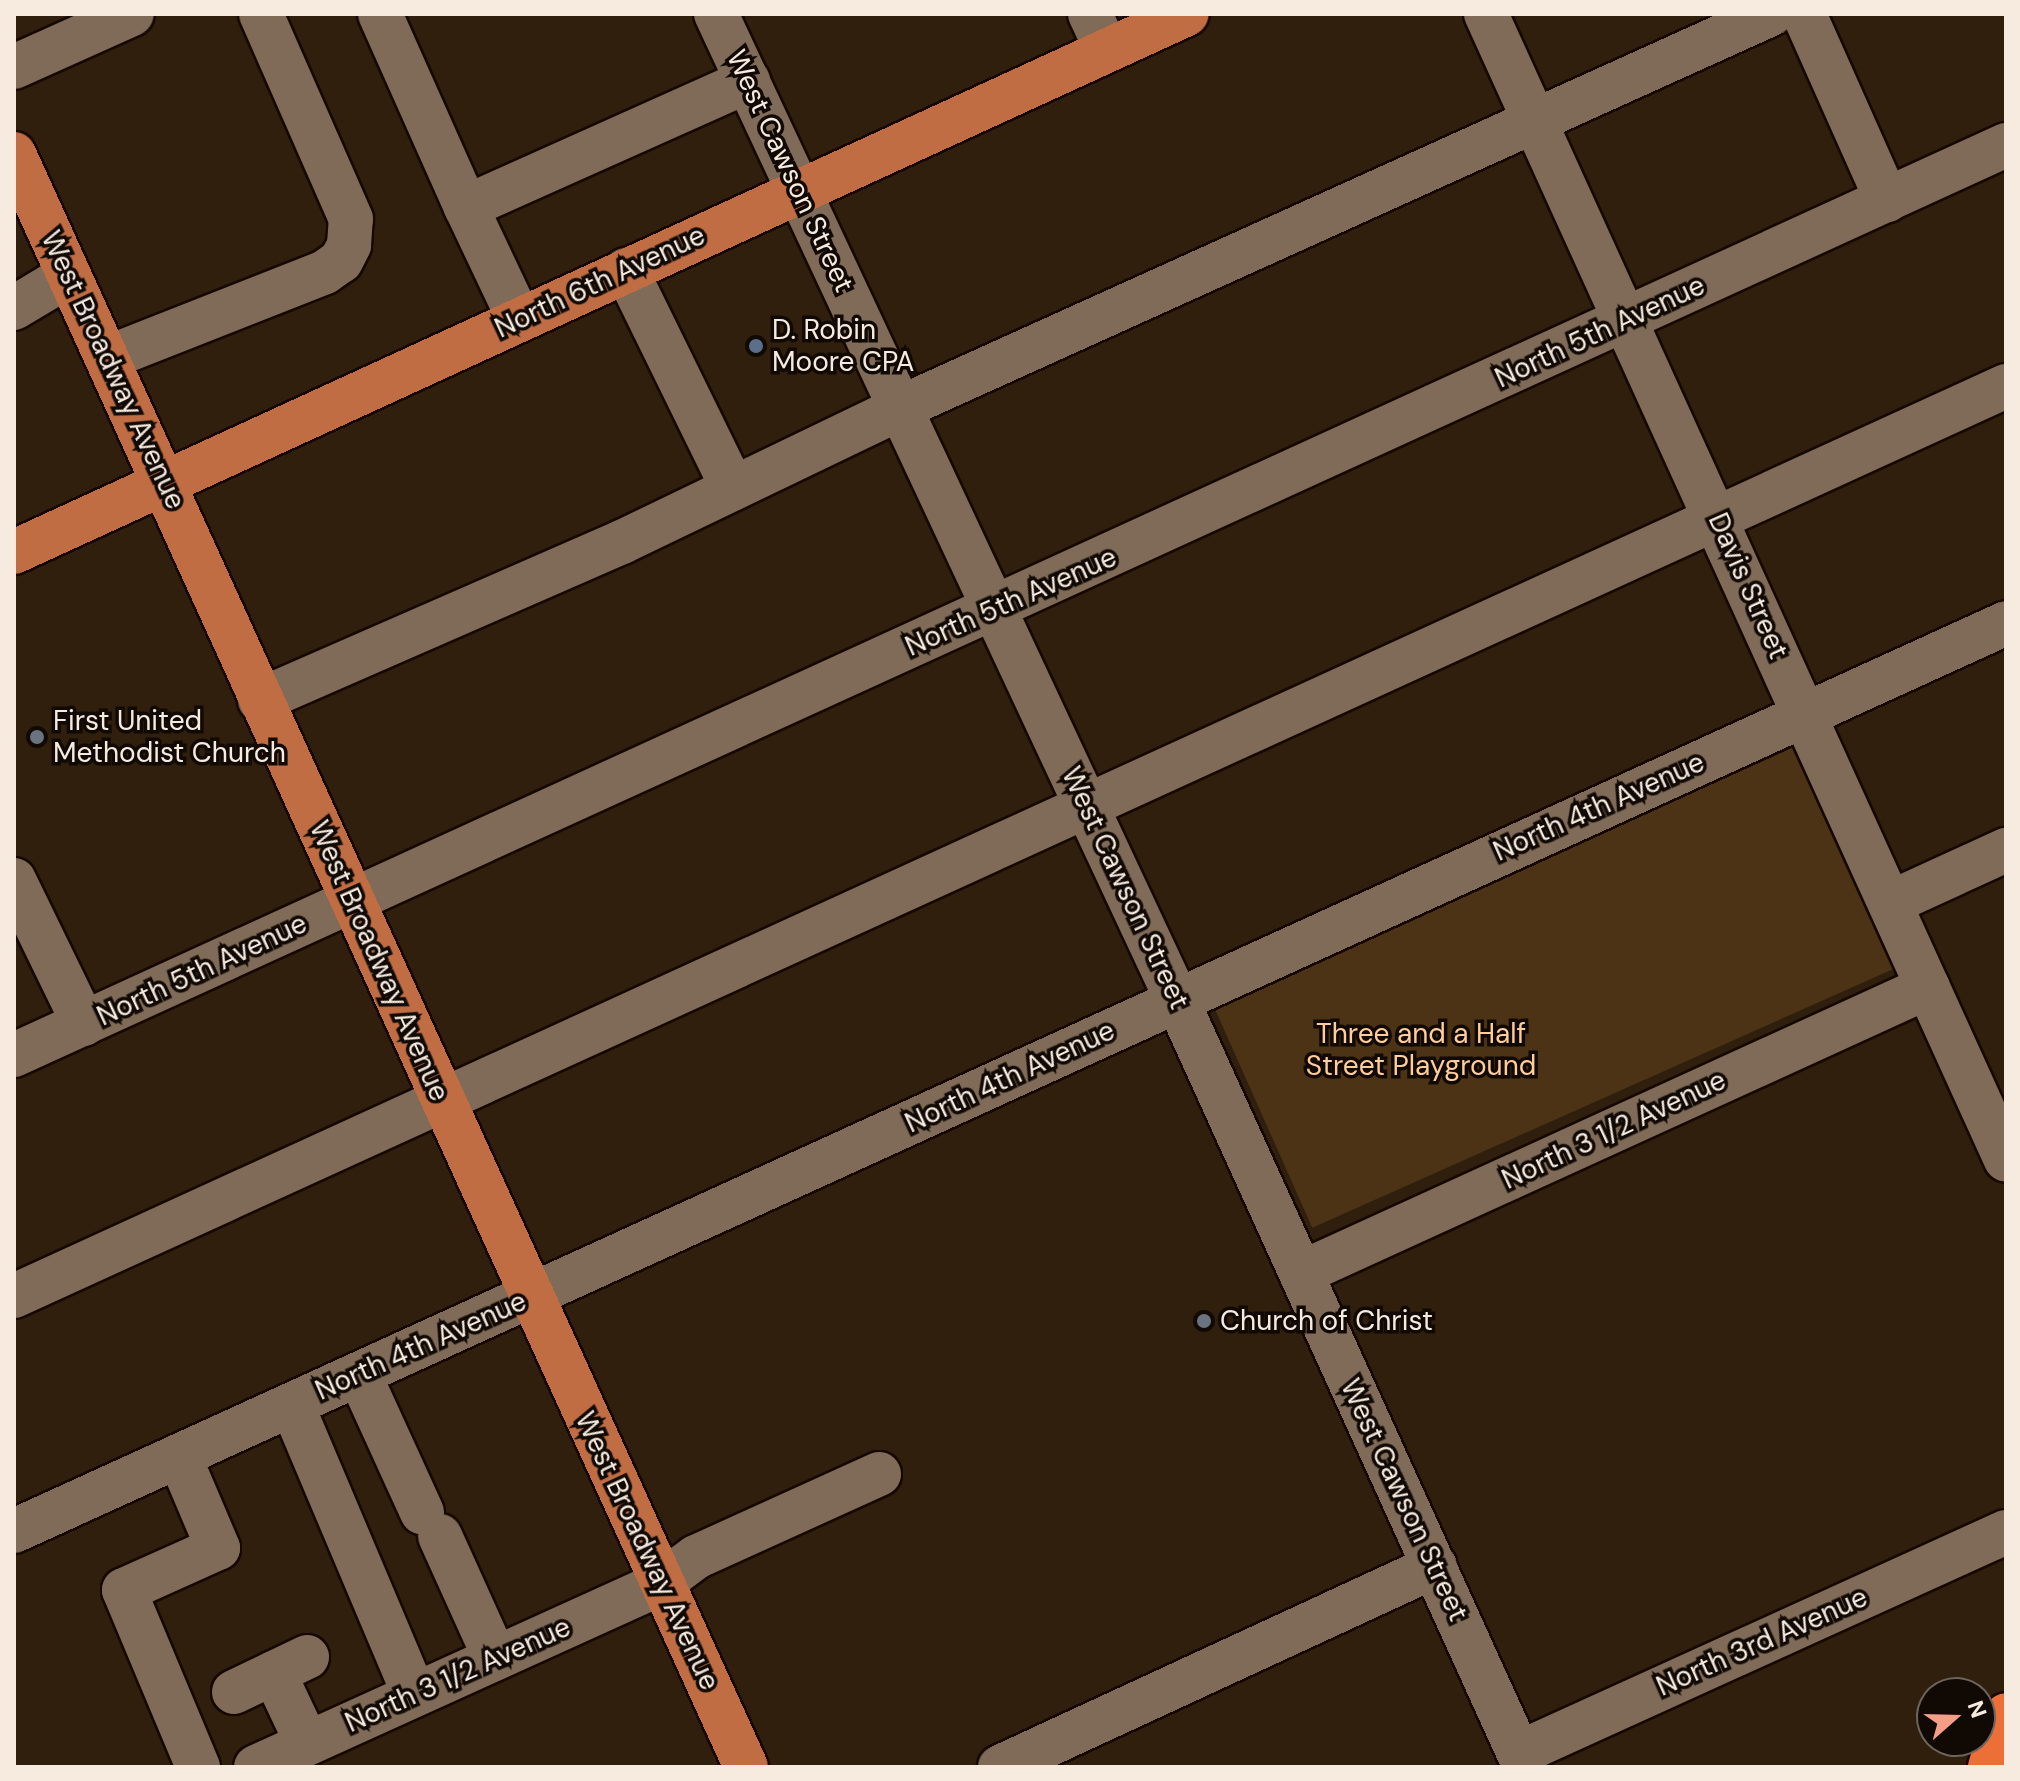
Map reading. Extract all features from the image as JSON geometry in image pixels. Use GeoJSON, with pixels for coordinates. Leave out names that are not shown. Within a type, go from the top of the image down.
{"type":"FeatureCollection","features":[{"type":"Feature","properties":{"kind":"highway"},"geometry":{"type":"LineString","coordinates":[[1990,1767],[2006,1715]]}},
{"type":"Feature","properties":{"kind":"main road","name":"North 6th Avenue"},"geometry":{"type":"LineString","coordinates":[[14,552],[799,190],[1099,32],[1187,14]]}},
{"type":"Feature","properties":{"kind":"main road","name":"West Broadway Avenue"},"geometry":{"type":"LineString","coordinates":[[14,154],[746,1767]]}},
{"type":"Feature","properties":{"kind":"street"},"geometry":{"type":"LineString","coordinates":[[14,67],[132,14]]}},
{"type":"Feature","properties":{"kind":"street"},"geometry":{"type":"LineString","coordinates":[[107,358],[325,272],[341,261],[349,245],[351,219],[261,14]]}},
{"type":"Feature","properties":{"kind":"street"},"geometry":{"type":"LineString","coordinates":[[380,14],[519,319]]}},
{"type":"Feature","properties":{"kind":"street","name":"West Cawson Street"},"geometry":{"type":"LineString","coordinates":[[716,14],[1177,1000],[1522,1760]]}},
{"type":"Feature","properties":{"kind":"street","name":"Davis Street"},"geometry":{"type":"LineString","coordinates":[[1486,14],[1718,518],[1928,987],[1991,1086],[2006,1160]]}},
{"type":"Feature","properties":{"kind":"street"},"geometry":{"type":"LineString","coordinates":[[260,700],[1536,121],[1694,30],[1771,14]]}},
{"type":"Feature","properties":{"kind":"street"},"geometry":{"type":"LineString","coordinates":[[1804,14],[1887,200]]}},
{"type":"Feature","properties":{"kind":"street"},"geometry":{"type":"LineString","coordinates":[[466,207],[748,81]]}},
{"type":"Feature","properties":{"kind":"street","name":"North 5th Avenue"},"geometry":{"type":"LineString","coordinates":[[14,1055],[2006,145]]}},
{"type":"Feature","properties":{"kind":"street"},"geometry":{"type":"LineString","coordinates":[[626,270],[733,488]]}},
{"type":"Feature","properties":{"kind":"street"},"geometry":{"type":"LineString","coordinates":[[14,308],[69,275]]}},
{"type":"Feature","properties":{"kind":"street"},"geometry":{"type":"LineString","coordinates":[[14,1296],[2006,386]]}},
{"type":"Feature","properties":{"kind":"street","name":"North 4th Avenue"},"geometry":{"type":"LineString","coordinates":[[14,1531],[2006,623]]}},
{"type":"Feature","properties":{"kind":"street"},"geometry":{"type":"LineString","coordinates":[[1890,903],[2006,850]]}},
{"type":"Feature","properties":{"kind":"street"},"geometry":{"type":"LineString","coordinates":[[14,880],[84,1024]]}},
{"type":"Feature","properties":{"kind":"street","name":"North 3 1/2 Avenue"},"geometry":{"type":"LineString","coordinates":[[1301,1273],[1928,987]]}},
{"type":"Feature","properties":{"kind":"street"},"geometry":{"type":"LineString","coordinates":[[359,1374],[495,1658]]}},
{"type":"Feature","properties":{"kind":"street"},"geometry":{"type":"LineString","coordinates":[[292,1405],[414,1694]]}},
{"type":"Feature","properties":{"kind":"street"},"geometry":{"type":"LineString","coordinates":[[179,1456],[218,1548],[124,1590],[198,1767]]}},
{"type":"Feature","properties":{"kind":"street","name":"North 3 1/2 Avenue"},"geometry":{"type":"LineString","coordinates":[[256,1767],[661,1583],[696,1557],[879,1474]]}},
{"type":"Feature","properties":{"kind":"street","name":"North 3rd Avenue"},"geometry":{"type":"LineString","coordinates":[[1522,1760],[2006,1532]]}},
{"type":"Feature","properties":{"kind":"street"},"geometry":{"type":"LineString","coordinates":[[1000,1767],[1435,1566]]}},
{"type":"Feature","properties":{"kind":"street"},"geometry":{"type":"LineString","coordinates":[[234,1692],[290,1665],[307,1743]]}},
{"type":"Feature","properties":{"kind":"green space","name":"Three and a Half Street Playground"},"geometry":{"type":"Polygon","coordinates":[[[1799,745],[1898,967],[1312,1228],[1213,1006],[1799,745]]]}},
{"type":"Feature","properties":{"kind":"place","name":"D. Robin Moore CPA"},"geometry":{"type":"Point","coordinates":[756,346]}},
{"type":"Feature","properties":{"kind":"place","name":"First United Methodist Church"},"geometry":{"type":"Point","coordinates":[37,737]}},
{"type":"Feature","properties":{"kind":"place","name":"Church of Christ"},"geometry":{"type":"Point","coordinates":[1204,1321]}}]}
